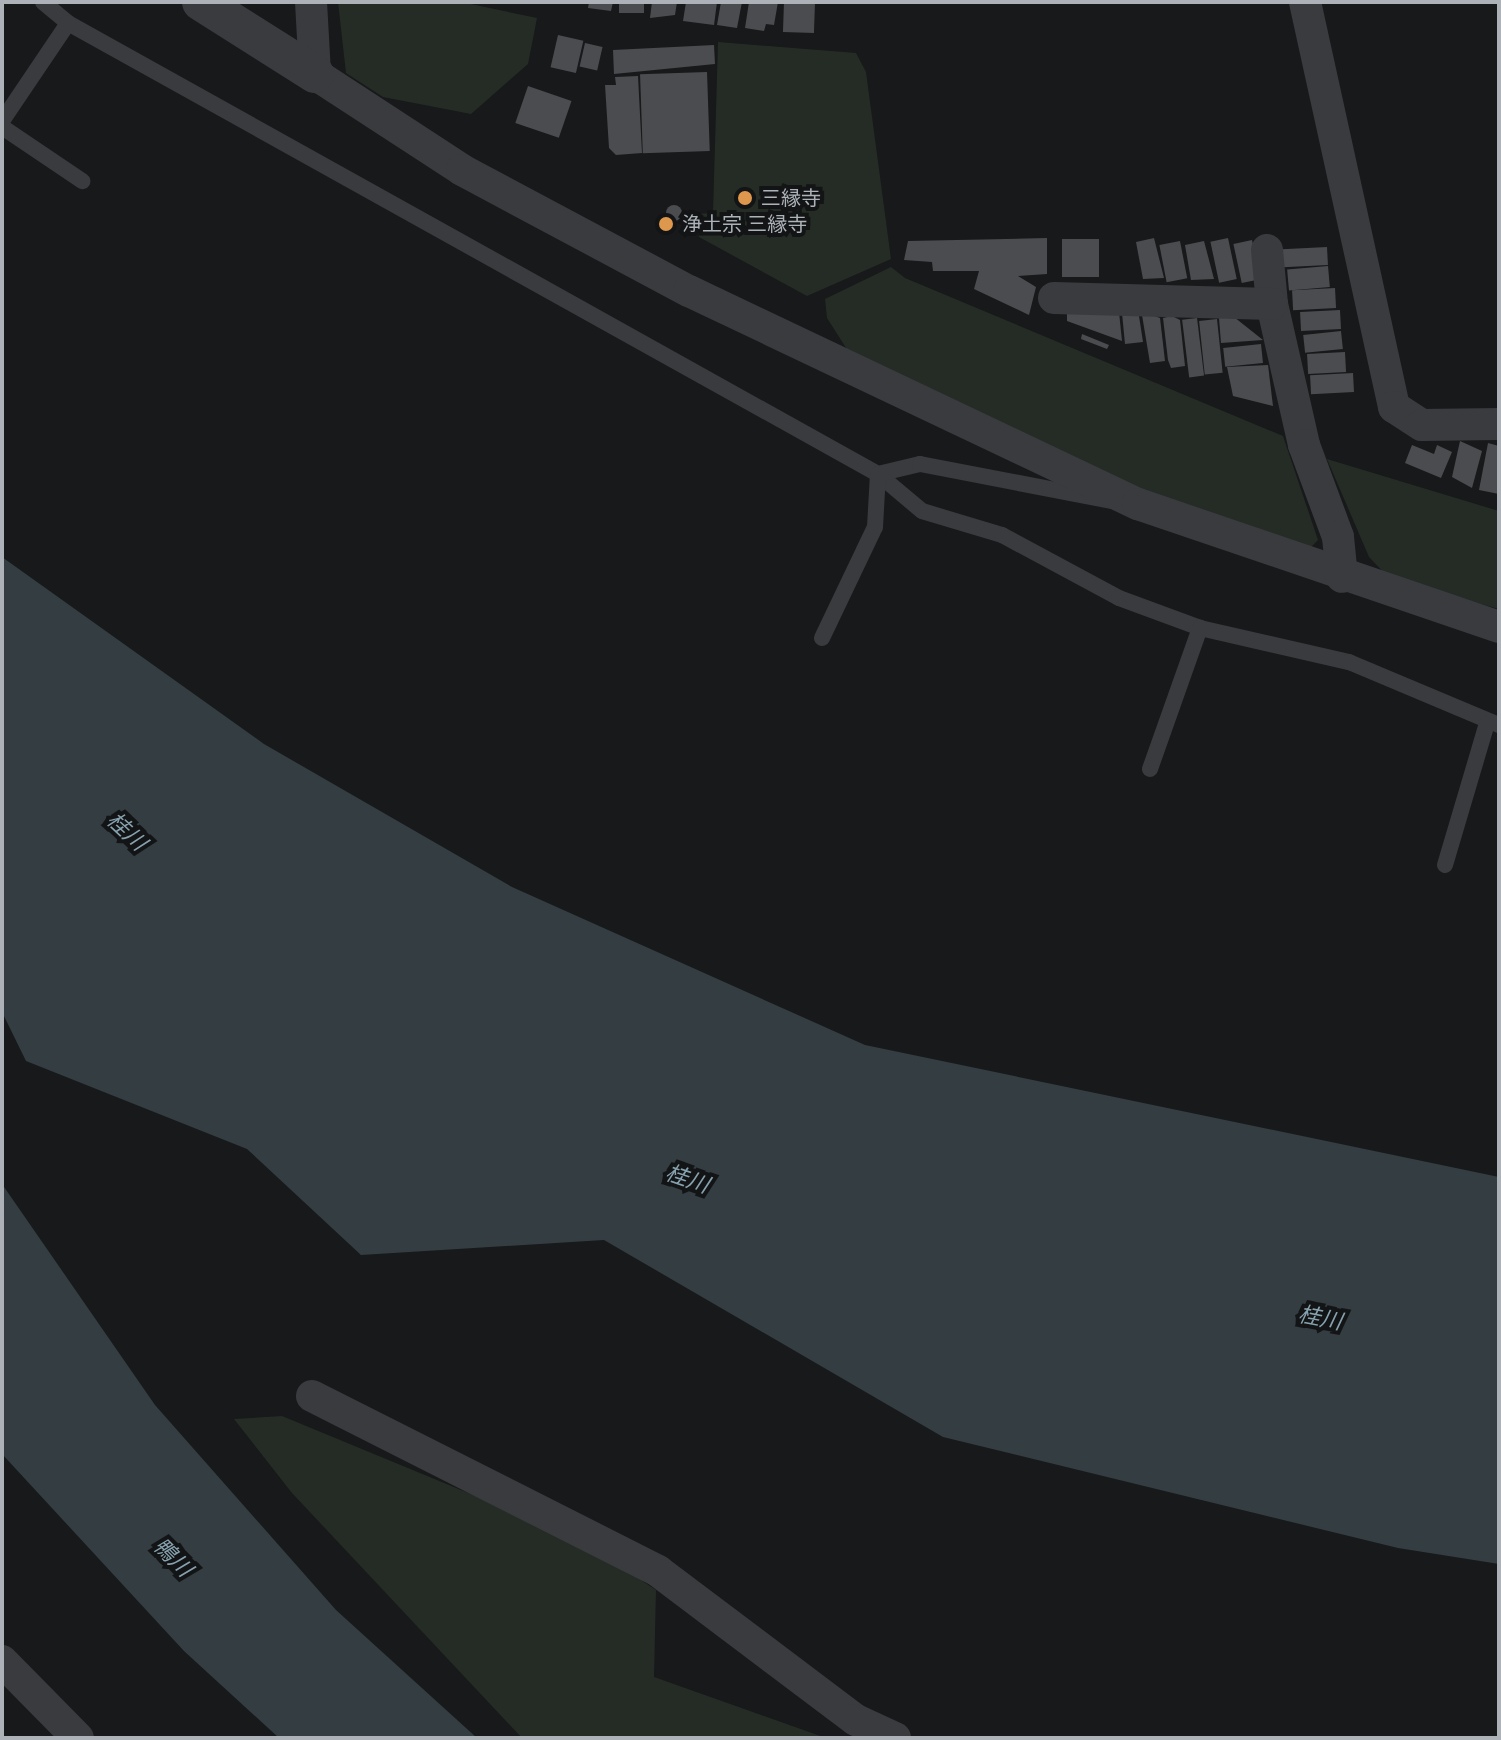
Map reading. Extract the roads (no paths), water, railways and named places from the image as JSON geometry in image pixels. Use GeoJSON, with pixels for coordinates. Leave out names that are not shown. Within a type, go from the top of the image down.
{"type":"FeatureCollection","features":[{"type":"Feature","properties":{"kind":"street"},"geometry":{"type":"LineString","coordinates":[[201,2],[462,170],[689,291],[1138,504],[1342,577],[1499,627]]}},
{"type":"Feature","properties":{"kind":"street"},"geometry":{"type":"LineString","coordinates":[[311,2],[315,74]]}},
{"type":"Feature","properties":{"kind":"street"},"geometry":{"type":"LineString","coordinates":[[1305,2],[1394,407],[1422,425],[1499,424]]}},
{"type":"Feature","properties":{"kind":"street"},"geometry":{"type":"LineString","coordinates":[[1267,250],[1272,304],[1304,445],[1338,537],[1342,577]]}},
{"type":"Feature","properties":{"kind":"street"},"geometry":{"type":"LineString","coordinates":[[1054,298],[1272,304]]}},
{"type":"Feature","properties":{"kind":"street"},"geometry":{"type":"LineString","coordinates":[[312,1396],[658,1571],[856,1720],[895,1738]]}},
{"type":"Feature","properties":{"kind":"street"},"geometry":{"type":"LineString","coordinates":[[2,1661],[78,1738]]}},
{"type":"Feature","properties":{"kind":"lane"},"geometry":{"type":"LineString","coordinates":[[43,2],[68,23],[878,474],[922,511],[1002,535],[1119,598],[1200,628],[1349,662],[1410,683],[1493,724],[1445,865]]}},
{"type":"Feature","properties":{"kind":"lane"},"geometry":{"type":"LineString","coordinates":[[68,23],[2,124],[82,181]]}},
{"type":"Feature","properties":{"kind":"lane"},"geometry":{"type":"LineString","coordinates":[[878,474],[920,464],[1063,496],[1138,504]]}},
{"type":"Feature","properties":{"kind":"lane"},"geometry":{"type":"LineString","coordinates":[[822,638],[875,527],[878,474]]}},
{"type":"Feature","properties":{"kind":"lane"},"geometry":{"type":"LineString","coordinates":[[1150,769],[1200,628]]}},
{"type":"Feature","properties":{"kind":"water","name":"桂川"},"geometry":{"type":"Polygon","coordinates":[[[2,557],[264,744],[512,887],[865,1045],[1499,1177],[1499,1564],[1398,1548],[943,1437],[604,1240],[361,1255],[247,1149],[26,1061],[2,1012],[2,557]]]}},
{"type":"Feature","properties":{"kind":"water","name":"鴨川"},"geometry":{"type":"Polygon","coordinates":[[[2,1184],[155,1405],[336,1610],[477,1738],[279,1738],[184,1651],[2,1454],[2,1184]]]}},
{"type":"Feature","properties":{"kind":"place","name":"三縁寺"},"geometry":{"type":"Point","coordinates":[745,198]}},
{"type":"Feature","properties":{"kind":"place","name":"浄土宗 三縁寺"},"geometry":{"type":"Point","coordinates":[666,224]}}]}
